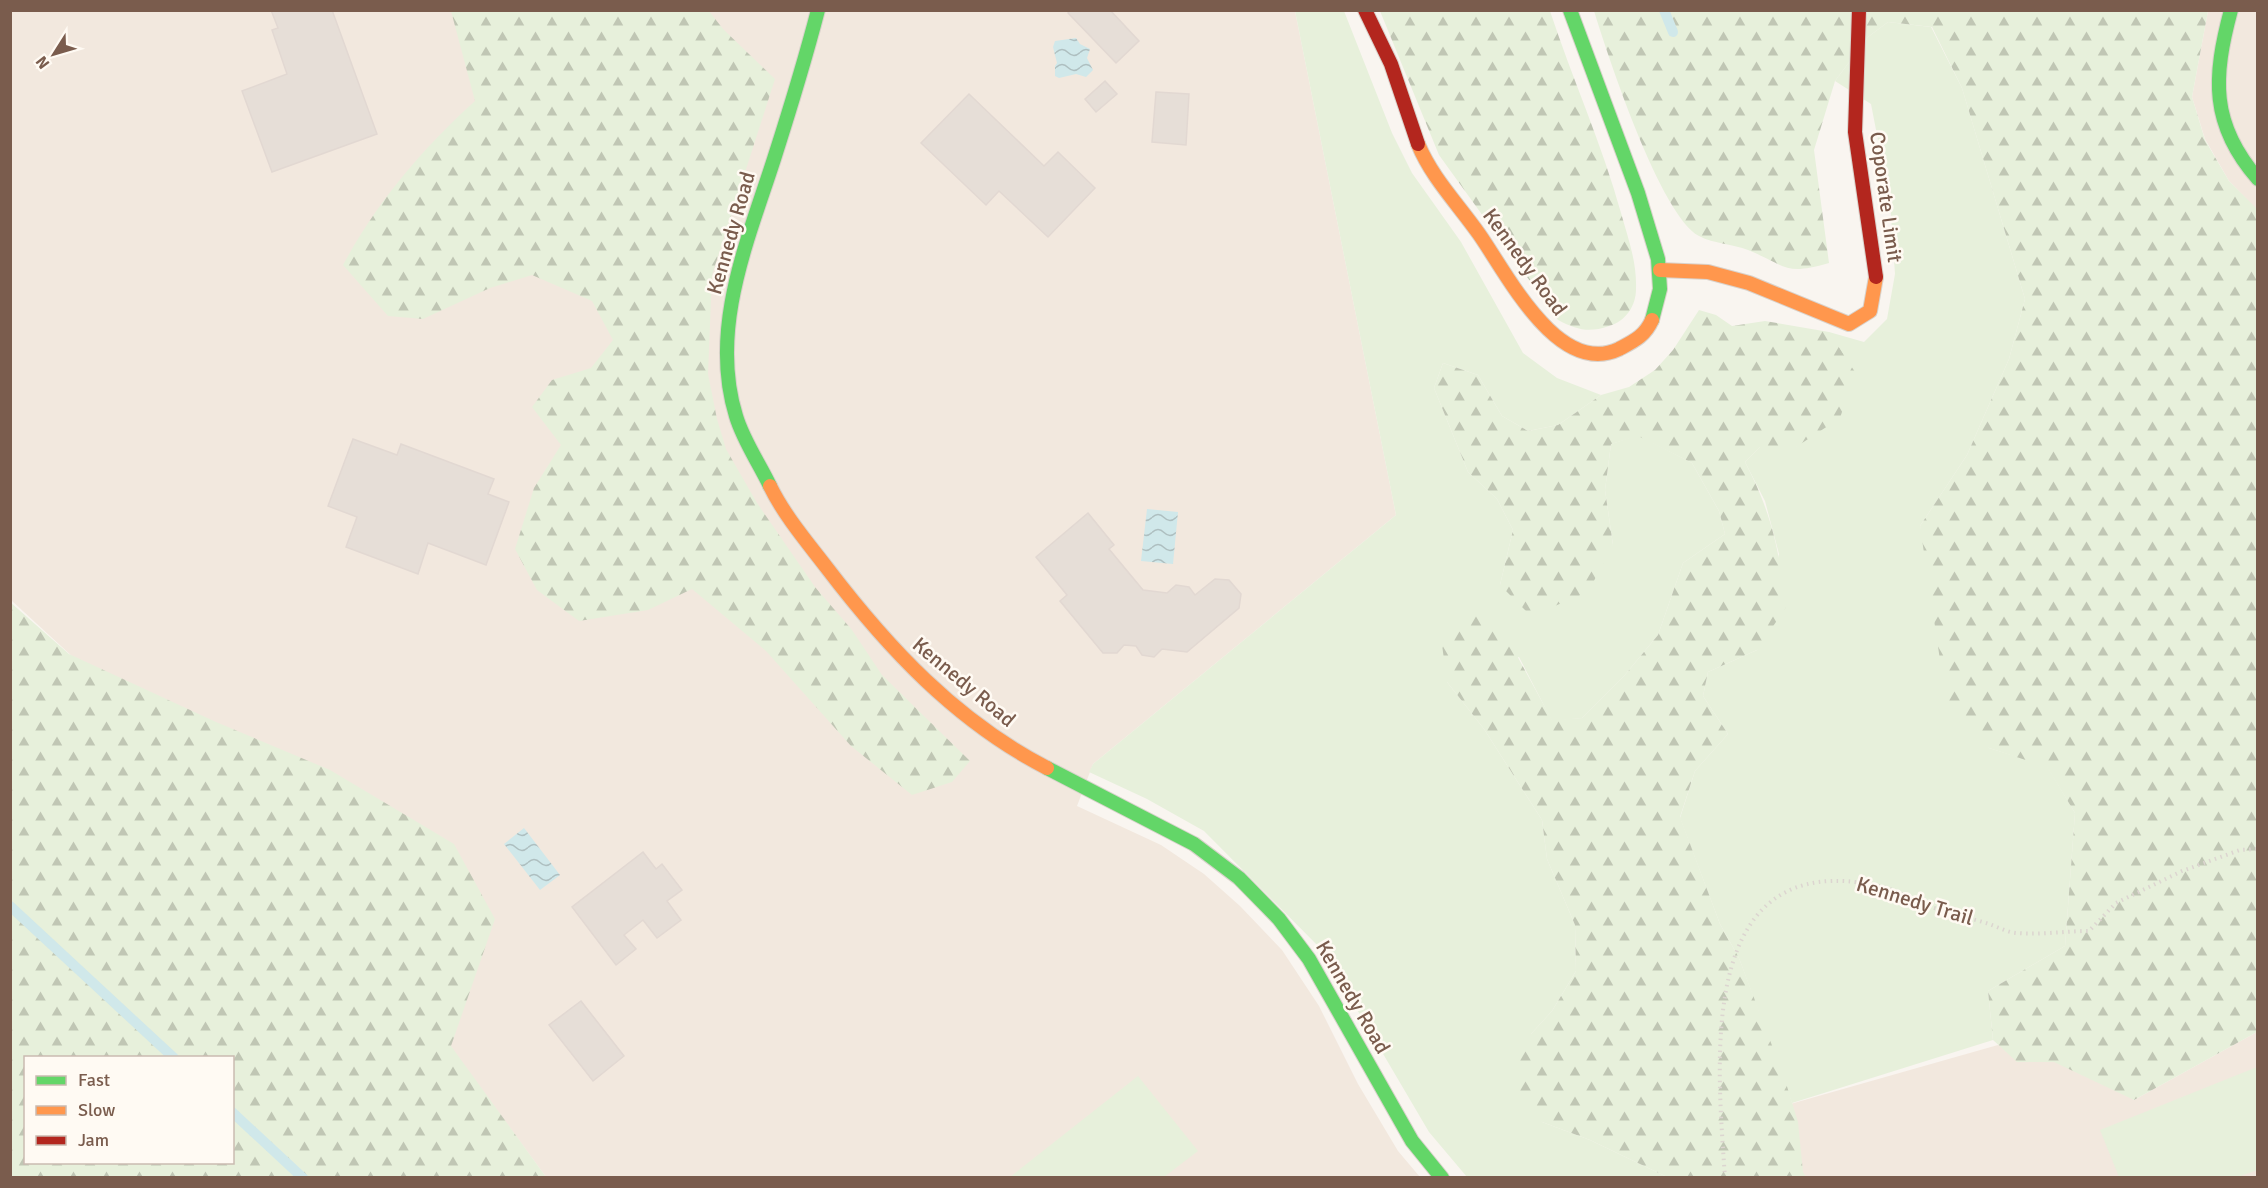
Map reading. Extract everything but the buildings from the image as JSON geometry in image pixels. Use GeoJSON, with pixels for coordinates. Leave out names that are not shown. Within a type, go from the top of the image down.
{"type":"FeatureCollection","features":[{"type":"Feature","properties":{"kind":"street","name":"Kennedy Road"},"geometry":{"type":"LineString","coordinates":[[818,10],[800,78],[734,282],[728,331],[729,373],[736,416],[773,493],[804,539],[865,618],[912,670],[968,718],[1016,752],[1194,844],[1239,878],[1278,919],[1309,959],[1412,1141],[1442,1178]]}},
{"type":"Feature","properties":{"kind":"street","name":"Kennedy Road"},"geometry":{"type":"LineString","coordinates":[[1365,10],[1390,61],[1427,163],[1531,312],[1553,336],[1576,349],[1598,354],[1625,348],[1645,334],[1659,301],[1660,270],[1633,178],[1584,56],[1570,10]]}},
{"type":"Feature","properties":{"kind":"street","name":"Coporate Limit"},"geometry":{"type":"LineString","coordinates":[[1660,270],[1707,272],[1749,282],[1849,324],[1870,311],[1876,276],[1855,132],[1859,10]]}},
{"type":"Feature","properties":{"kind":"street"},"geometry":{"type":"LineString","coordinates":[[2231,10],[2221,45],[2216,94],[2224,128],[2246,168],[2258,179]]}},
{"type":"Feature","properties":{"kind":"path","name":"Kennedy Trail"},"geometry":{"type":"LineString","coordinates":[[1725,1178],[1720,1110],[1726,981],[1742,937],[1767,902],[1786,891],[1815,881],[1848,880],[1882,886],[1928,905],[2015,933],[2089,931],[2116,903],[2182,871],[2240,850],[2258,849]]}},
{"type":"Feature","properties":{"kind":"shaded area"},"geometry":{"type":"Polygon","coordinates":[[[10,11],[1295,11],[1396,515],[1093,764],[1077,806],[1161,845],[1204,874],[1240,906],[1282,950],[1319,1006],[1358,1084],[1398,1151],[1420,1177],[546,1177],[356,918],[11,600],[10,11]]]}},
{"type":"Feature","properties":{"kind":"shaded area"},"geometry":{"type":"Polygon","coordinates":[[[2208,11],[2257,11],[2257,210],[2229,181],[2205,139],[2192,97],[2208,11]]]}},
{"type":"Feature","properties":{"kind":"shaded area"},"geometry":{"type":"Polygon","coordinates":[[[2257,1032],[2257,1177],[1778,1177],[1776,1108],[2037,1034],[2134,1100],[2257,1032]]]}},
{"type":"Feature","properties":{"kind":"green space"},"geometry":{"type":"Polygon","coordinates":[[[451,11],[709,11],[723,29],[775,79],[712,275],[708,374],[717,419],[726,449],[757,503],[815,587],[852,630],[882,675],[970,761],[952,782],[912,795],[851,746],[766,651],[692,589],[648,610],[579,621],[537,590],[515,549],[534,488],[561,445],[532,407],[552,380],[591,368],[613,340],[592,301],[532,275],[490,288],[423,319],[388,316],[343,265],[356,242],[402,177],[475,101],[451,11]]]}},
{"type":"Feature","properties":{"kind":"green space"},"geometry":{"type":"Polygon","coordinates":[[[1295,11],[1344,11],[1392,133],[1412,173],[1461,242],[1523,353],[1557,378],[1601,395],[1558,425],[1528,431],[1502,416],[1478,375],[1443,363],[1434,388],[1468,472],[1497,499],[1513,530],[1500,585],[1613,545],[1605,490],[1611,444],[1638,435],[1692,463],[1719,511],[1725,534],[1683,563],[1658,635],[1624,676],[1582,718],[1552,721],[1519,657],[1447,682],[1484,729],[1542,820],[1547,859],[1575,925],[1576,971],[1552,1011],[1531,1034],[1542,1122],[1590,1140],[1667,1177],[1467,1177],[1429,1132],[1322,950],[1204,831],[1147,799],[1089,772],[1093,764],[1396,515],[1295,11]]]}},
{"type":"Feature","properties":{"kind":"green space"},"geometry":{"type":"Polygon","coordinates":[[[1380,11],[1550,11],[1605,162],[1632,250],[1636,295],[1625,317],[1615,324],[1589,330],[1558,320],[1439,155],[1380,11]]]}},
{"type":"Feature","properties":{"kind":"green space"},"geometry":{"type":"Polygon","coordinates":[[[1594,11],[2208,11],[2192,97],[2205,140],[2229,181],[2258,210],[2257,1032],[2134,1100],[2054,1062],[2017,1062],[1993,1040],[1988,991],[2065,946],[2075,813],[2047,767],[1989,748],[1946,700],[1920,526],[1967,455],[2009,359],[2025,299],[1962,88],[1932,27],[1888,22],[1868,37],[1835,81],[1814,150],[1829,263],[1794,269],[1779,265],[1742,248],[1705,239],[1684,222],[1668,198],[1637,132],[1594,11]]]}},
{"type":"Feature","properties":{"kind":"green space"},"geometry":{"type":"Polygon","coordinates":[[[1888,22],[1931,27],[1962,88],[2025,299],[2009,359],[1967,455],[1920,526],[1989,748],[2047,766],[2075,813],[2065,946],[1988,991],[1993,1040],[1792,1103],[1739,958],[1720,924],[1680,818],[1695,771],[1728,734],[1703,696],[1708,672],[1757,650],[1779,554],[1765,501],[1745,462],[1760,447],[1796,447],[1829,332],[1864,342],[1887,319],[1895,274],[1890,202],[1871,104],[1835,81],[1868,37],[1888,22]]]}},
{"type":"Feature","properties":{"kind":"green space"},"geometry":{"type":"Polygon","coordinates":[[[1699,310],[1716,315],[1732,326],[1765,321],[1829,332],[1855,372],[1840,418],[1796,447],[1760,447],[1745,462],[1762,498],[1773,532],[1786,607],[1757,650],[1708,672],[1703,696],[1728,734],[1695,771],[1680,817],[1720,924],[1739,958],[1785,1080],[1798,1122],[1803,1172],[1806,1177],[1667,1177],[1590,1140],[1542,1122],[1520,1095],[1514,1068],[1531,1034],[1552,1011],[1576,971],[1575,925],[1547,859],[1542,820],[1484,729],[1447,682],[1441,637],[1466,610],[1496,617],[1552,720],[1582,718],[1624,676],[1658,635],[1683,563],[1725,534],[1719,511],[1692,463],[1638,436],[1611,444],[1605,490],[1613,545],[1588,592],[1531,616],[1500,585],[1513,530],[1497,499],[1468,472],[1434,388],[1443,363],[1478,375],[1502,416],[1528,431],[1558,425],[1601,395],[1629,387],[1655,370],[1673,350],[1699,310]]]}},
{"type":"Feature","properties":{"kind":"green space"},"geometry":{"type":"Polygon","coordinates":[[[10,602],[69,654],[216,722],[330,770],[454,844],[495,919],[451,1046],[546,1177],[11,1177],[10,602]]]}},
{"type":"Feature","properties":{"kind":"green space"},"geometry":{"type":"Polygon","coordinates":[[[2257,1067],[2257,1170],[2238,1177],[2119,1177],[2100,1130],[2257,1067]]]}},
{"type":"Feature","properties":{"kind":"green space"},"geometry":{"type":"Polygon","coordinates":[[[1138,1076],[1198,1151],[1164,1177],[1010,1177],[1138,1076]]]}},
{"type":"Feature","properties":{"kind":"water"},"geometry":{"type":"Polygon","coordinates":[[[1076,38],[1080,44],[1090,49],[1087,58],[1093,70],[1086,77],[1076,74],[1059,78],[1055,76],[1057,63],[1053,47],[1055,41],[1076,38]]]}},
{"type":"Feature","properties":{"kind":"water"},"geometry":{"type":"Polygon","coordinates":[[[1147,509],[1178,512],[1173,564],[1141,561],[1147,509]]]}},
{"type":"Feature","properties":{"kind":"water"},"geometry":{"type":"Polygon","coordinates":[[[524,828],[560,875],[540,890],[504,844],[524,828]]]}},
{"type":"Feature","properties":{"kind":"waterway"},"geometry":{"type":"LineString","coordinates":[[1664,10],[1673,32]]}},
{"type":"Feature","properties":{"kind":"waterway"},"geometry":{"type":"LineString","coordinates":[[10,906],[172,1056]]}},
{"type":"Feature","properties":{"kind":"waterway"},"geometry":{"type":"LineString","coordinates":[[234,1114],[303,1178]]}},
{"type":"Feature","properties":{"kind":"traffic: fast"},"geometry":{"type":"LineString","coordinates":[[770,486],[747,443],[736,416],[729,383],[727,351],[729,318],[743,253],[792,103],[818,10]]}},
{"type":"Feature","properties":{"kind":"traffic: fast"},"geometry":{"type":"LineString","coordinates":[[1570,10],[1638,193],[1658,259],[1660,289],[1652,320]]}},
{"type":"Feature","properties":{"kind":"traffic: fast"},"geometry":{"type":"LineString","coordinates":[[2231,10],[2221,57],[2220,99],[2231,139],[2242,159],[2258,179]]}},
{"type":"Feature","properties":{"kind":"traffic: fast"},"geometry":{"type":"LineString","coordinates":[[1047,768],[1194,844],[1239,878],[1279,919],[1309,959],[1412,1141],[1442,1178]]}},
{"type":"Feature","properties":{"kind":"traffic: slow"},"geometry":{"type":"LineString","coordinates":[[1418,144],[1438,180],[1479,234],[1519,295],[1536,317],[1555,335],[1575,349],[1597,354],[1619,349],[1634,341],[1646,330],[1652,320]]}},
{"type":"Feature","properties":{"kind":"traffic: slow"},"geometry":{"type":"LineString","coordinates":[[1660,270],[1708,272],[1749,283],[1849,324],[1870,311],[1876,277]]}},
{"type":"Feature","properties":{"kind":"traffic: slow"},"geometry":{"type":"LineString","coordinates":[[770,486],[804,538],[850,598],[899,654],[953,705],[1014,749],[1047,768]]}},
{"type":"Feature","properties":{"kind":"traffic: jam"},"geometry":{"type":"LineString","coordinates":[[1365,10],[1391,64],[1418,144]]}},
{"type":"Feature","properties":{"kind":"traffic: jam"},"geometry":{"type":"LineString","coordinates":[[1859,10],[1855,132],[1876,277]]}}]}
